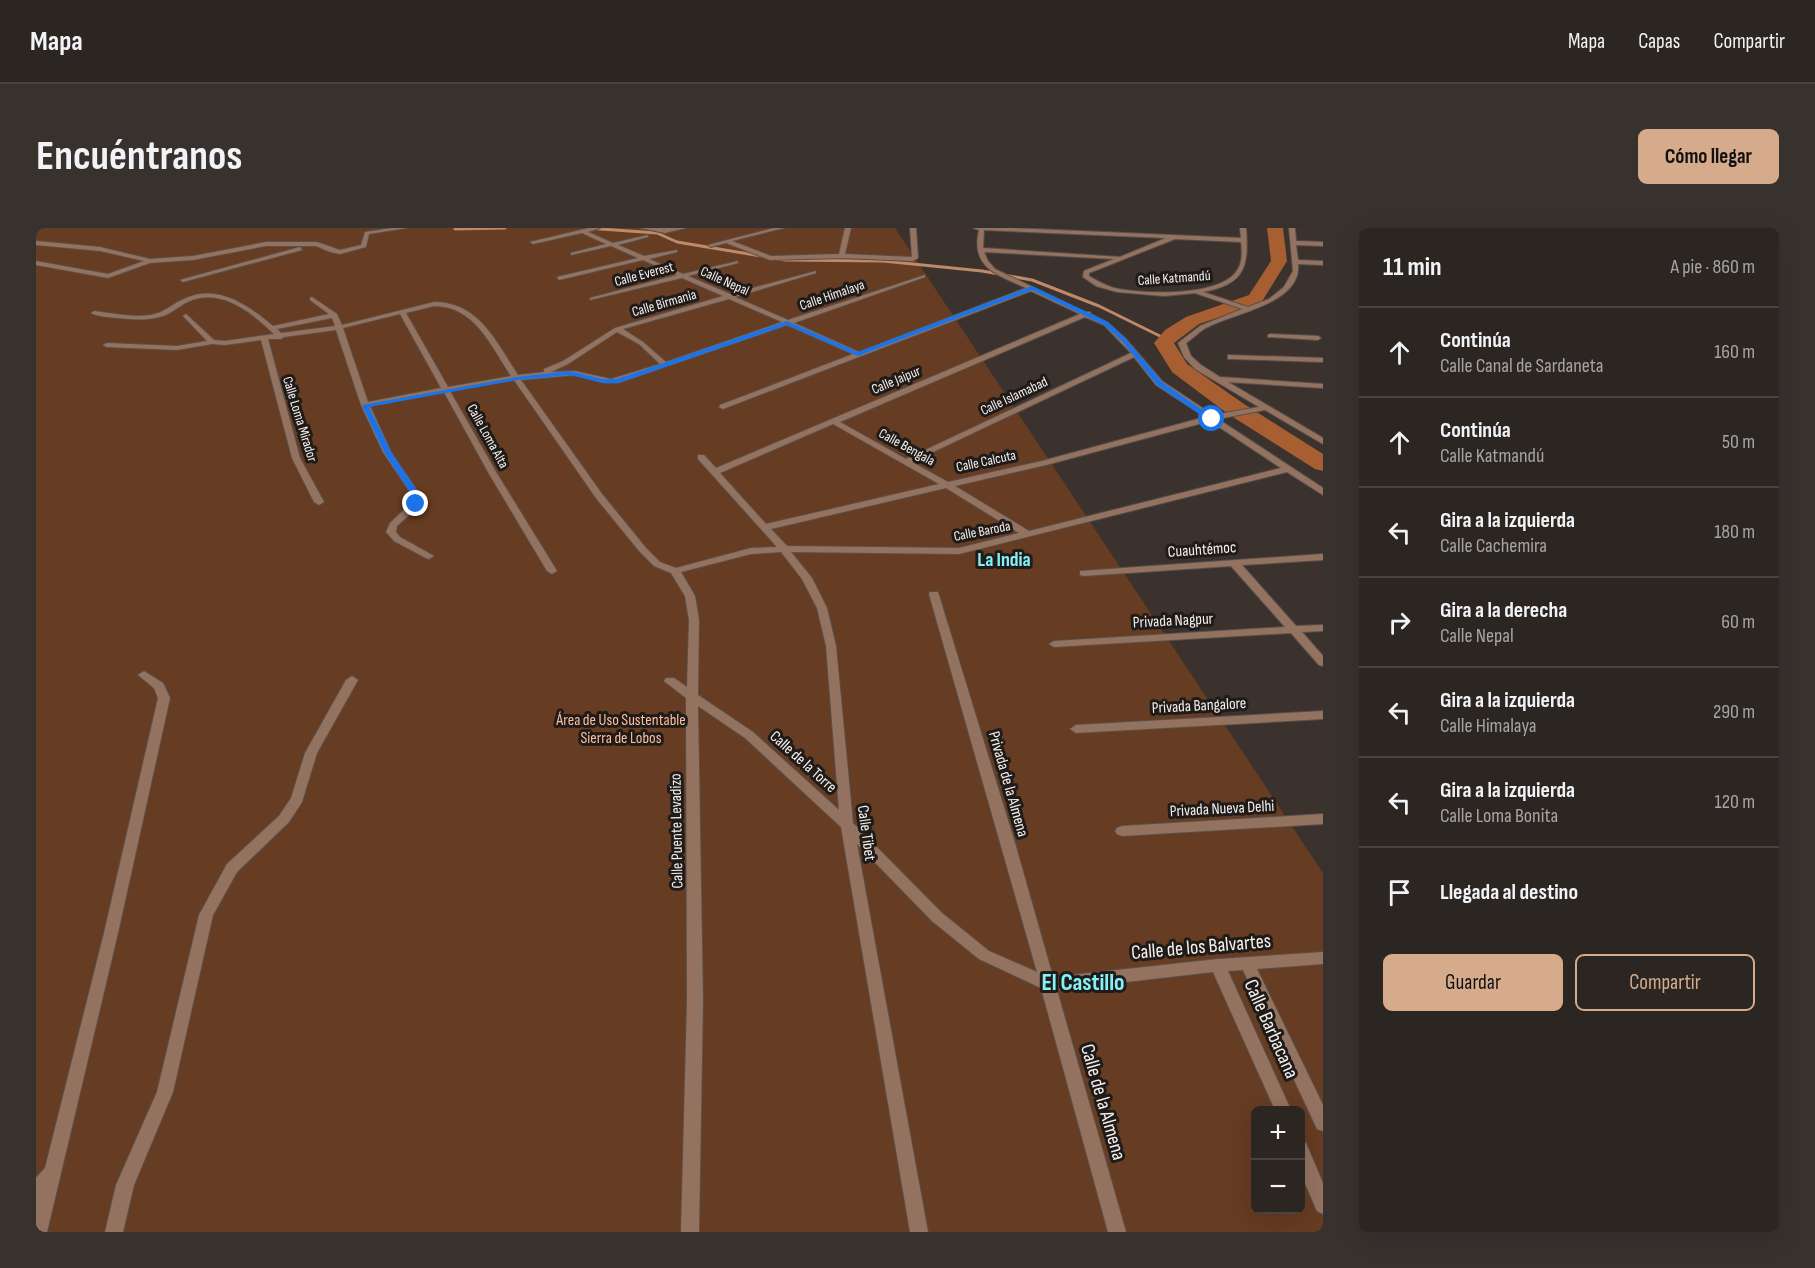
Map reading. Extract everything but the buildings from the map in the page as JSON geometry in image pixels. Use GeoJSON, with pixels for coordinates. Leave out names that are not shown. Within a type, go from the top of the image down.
{"type":"FeatureCollection","features":[{"type":"Feature","properties":{"kind":"street"},"geometry":{"type":"LineString","coordinates":[[36,263],[108,276],[150,261],[193,258],[257,245],[320,244],[332,251],[349,251],[364,246],[368,233],[404,228]]}},
{"type":"Feature","properties":{"kind":"street"},"geometry":{"type":"LineString","coordinates":[[533,242],[597,228]]}},
{"type":"Feature","properties":{"kind":"street"},"geometry":{"type":"LineString","coordinates":[[643,228],[672,230],[683,228]]}},
{"type":"Feature","properties":{"kind":"street"},"geometry":{"type":"LineString","coordinates":[[711,245],[777,228]]}},
{"type":"Feature","properties":{"kind":"street"},"geometry":{"type":"LineString","coordinates":[[842,256],[848,228]]}},
{"type":"Feature","properties":{"kind":"street"},"geometry":{"type":"LineString","coordinates":[[726,241],[770,258],[842,256],[915,258],[913,228]]}},
{"type":"Feature","properties":{"kind":"street"},"geometry":{"type":"LineString","coordinates":[[974,228],[1045,229],[1244,240]]}},
{"type":"Feature","properties":{"kind":"street"},"geometry":{"type":"LineString","coordinates":[[982,228],[981,250],[984,263],[993,270],[1088,313],[1106,324],[1124,340],[1159,383],[1323,492]]}},
{"type":"Feature","properties":{"kind":"street","name":"Calle Katmandú"},"geometry":{"type":"LineString","coordinates":[[1121,257],[1086,272],[1086,278],[1092,284],[1109,290],[1133,293],[1197,292],[1216,288],[1229,283],[1240,272],[1245,248],[1243,228]]}},
{"type":"Feature","properties":{"kind":"street"},"geometry":{"type":"LineString","coordinates":[[1292,228],[1296,271],[1287,288],[1271,300],[1244,308],[1202,327],[1182,343],[1188,357],[1215,378],[1323,442]]}},
{"type":"Feature","properties":{"kind":"street","name":"Calle Nepal"},"geometry":{"type":"LineString","coordinates":[[582,231],[858,354]]}},
{"type":"Feature","properties":{"kind":"street"},"geometry":{"type":"LineString","coordinates":[[573,254],[646,236]]}},
{"type":"Feature","properties":{"kind":"street"},"geometry":{"type":"LineString","coordinates":[[981,250],[1121,257],[1174,237]]}},
{"type":"Feature","properties":{"kind":"street"},"geometry":{"type":"LineString","coordinates":[[36,243],[99,249],[150,261]]}},
{"type":"Feature","properties":{"kind":"street"},"geometry":{"type":"LineString","coordinates":[[1292,243],[1323,244]]}},
{"type":"Feature","properties":{"kind":"street"},"geometry":{"type":"LineString","coordinates":[[183,280],[320,244]]}},
{"type":"Feature","properties":{"kind":"street"},"geometry":{"type":"LineString","coordinates":[[559,278],[675,251]]}},
{"type":"Feature","properties":{"kind":"street","name":"Calle Everest"},"geometry":{"type":"LineString","coordinates":[[592,299],[736,262]]}},
{"type":"Feature","properties":{"kind":"street"},"geometry":{"type":"LineString","coordinates":[[1296,262],[1323,263]]}},
{"type":"Feature","properties":{"kind":"street","name":"Calle Birmania"},"geometry":{"type":"LineString","coordinates":[[523,378],[556,368],[596,340],[617,329],[814,272]]}},
{"type":"Feature","properties":{"kind":"street","name":"Calle Himalaya"},"geometry":{"type":"LineString","coordinates":[[365,405],[523,378],[579,373],[609,382],[665,365],[923,276]]}},
{"type":"Feature","properties":{"kind":"street"},"geometry":{"type":"LineString","coordinates":[[723,407],[1032,288]]}},
{"type":"Feature","properties":{"kind":"street"},"geometry":{"type":"LineString","coordinates":[[1197,292],[1244,308]]}},
{"type":"Feature","properties":{"kind":"street"},"geometry":{"type":"LineString","coordinates":[[94,313],[155,316],[190,298],[216,294],[231,300],[272,328],[281,337]]}},
{"type":"Feature","properties":{"kind":"street"},"geometry":{"type":"LineString","coordinates":[[312,299],[335,315],[365,405],[387,452],[416,495],[416,504],[393,525],[391,532],[397,539],[429,556]]}},
{"type":"Feature","properties":{"kind":"street","name":"Calle Puente Levadizo"},"geometry":{"type":"LineString","coordinates":[[403,313],[434,304],[449,304],[467,313],[481,325],[523,378],[599,496],[657,564],[675,571],[690,596],[694,620],[692,696],[695,1000],[690,1232]]}},
{"type":"Feature","properties":{"kind":"street"},"geometry":{"type":"LineString","coordinates":[[107,345],[177,348],[212,342],[236,343],[340,327],[403,313]]}},
{"type":"Feature","properties":{"kind":"street","name":"Calle Loma Alta"},"geometry":{"type":"LineString","coordinates":[[403,313],[492,472],[552,571]]}},
{"type":"Feature","properties":{"kind":"street","name":"Calle Jaipur"},"geometry":{"type":"LineString","coordinates":[[715,472],[1088,313]]}},
{"type":"Feature","properties":{"kind":"street"},"geometry":{"type":"LineString","coordinates":[[272,328],[335,315]]}},
{"type":"Feature","properties":{"kind":"street"},"geometry":{"type":"LineString","coordinates":[[186,316],[212,342]]}},
{"type":"Feature","properties":{"kind":"street"},"geometry":{"type":"LineString","coordinates":[[1307,327],[1320,340]]}},
{"type":"Feature","properties":{"kind":"street"},"geometry":{"type":"LineString","coordinates":[[617,329],[641,343],[665,365]]}},
{"type":"Feature","properties":{"kind":"street"},"geometry":{"type":"LineString","coordinates":[[1270,336],[1320,340]]}},
{"type":"Feature","properties":{"kind":"street","name":"Calle Loma Mirador"},"geometry":{"type":"LineString","coordinates":[[264,339],[296,458],[319,502]]}},
{"type":"Feature","properties":{"kind":"street","name":"Calle Islamabad"},"geometry":{"type":"LineString","coordinates":[[906,462],[1134,354]]}},
{"type":"Feature","properties":{"kind":"street"},"geometry":{"type":"LineString","coordinates":[[1231,357],[1323,360]]}},
{"type":"Feature","properties":{"kind":"street"},"geometry":{"type":"LineString","coordinates":[[1215,378],[1323,386]]}},
{"type":"Feature","properties":{"kind":"street","name":"Calle Calcuta"},"geometry":{"type":"LineString","coordinates":[[765,527],[945,483],[1043,463],[1222,415],[1265,408]]}},
{"type":"Feature","properties":{"kind":"street","name":"Calle Bengala"},"geometry":{"type":"LineString","coordinates":[[833,421],[945,483],[1029,535]]}},
{"type":"Feature","properties":{"kind":"street","name":"Calle Tibet"},"geometry":{"type":"LineString","coordinates":[[701,457],[765,527],[807,578],[822,608],[831,646],[847,825],[919,1232]]}},
{"type":"Feature","properties":{"kind":"street","name":"Calle Baroda"},"geometry":{"type":"LineString","coordinates":[[675,571],[751,551],[783,549],[958,551],[1288,469]]}},
{"type":"Feature","properties":{"kind":"street","name":"Cuauhtémoc"},"geometry":{"type":"LineString","coordinates":[[1084,573],[1323,557]]}},
{"type":"Feature","properties":{"kind":"street"},"geometry":{"type":"LineString","coordinates":[[1234,563],[1323,663]]}},
{"type":"Feature","properties":{"kind":"street","name":"Privada de la Almena"},"geometry":{"type":"LineString","coordinates":[[934,594],[1048,984]]}},
{"type":"Feature","properties":{"kind":"street","name":"Privada Nagpur"},"geometry":{"type":"LineString","coordinates":[[1054,644],[1323,628]]}},
{"type":"Feature","properties":{"kind":"street"},"geometry":{"type":"LineString","coordinates":[[38,1232],[111,933],[164,698],[159,686],[144,675]]}},
{"type":"Feature","properties":{"kind":"street"},"geometry":{"type":"LineString","coordinates":[[114,1232],[125,1185],[165,1092],[207,915],[232,868],[284,819],[297,799],[311,753],[352,680]]}},
{"type":"Feature","properties":{"kind":"street","name":"Calle de la Torre"},"geometry":{"type":"LineString","coordinates":[[670,681],[749,735],[847,825],[937,917],[984,954],[1048,984]]}},
{"type":"Feature","properties":{"kind":"street","name":"Privada Bangalore"},"geometry":{"type":"LineString","coordinates":[[1076,729],[1323,715]]}},
{"type":"Feature","properties":{"kind":"street","name":"Privada Nueva Delhi"},"geometry":{"type":"LineString","coordinates":[[1122,831],[1323,819]]}},
{"type":"Feature","properties":{"kind":"street","name":"Calle de los Balvartes"},"geometry":{"type":"LineString","coordinates":[[1048,984],[1218,965],[1323,958]]}},
{"type":"Feature","properties":{"kind":"street","name":"Calle Barbacana"},"geometry":{"type":"LineString","coordinates":[[1248,963],[1323,1123]]}},
{"type":"Feature","properties":{"kind":"street","name":"Calle Barbacana"},"geometry":{"type":"LineString","coordinates":[[1218,965],[1281,1106]]}},
{"type":"Feature","properties":{"kind":"street","name":"Calle de la Almena"},"geometry":{"type":"LineString","coordinates":[[1048,984],[1117,1232]]}},
{"type":"Feature","properties":{"kind":"street"},"geometry":{"type":"LineString","coordinates":[[1305,1160],[1323,1204]]}},
{"type":"Feature","properties":{"kind":"street"},"geometry":{"type":"LineString","coordinates":[[36,1191],[53,1172]]}},
{"type":"Feature","properties":{"kind":"green space","name":"Área de Uso Sustentable Sierra de Lobos"},"geometry":{"type":"Polygon","coordinates":[[[36,228],[895,228],[1323,873],[1323,1232],[36,1232],[36,228]]]}},
{"type":"Feature","properties":{"kind":"waterway"},"geometry":{"type":"LineString","coordinates":[[455,229],[505,228]]}},
{"type":"Feature","properties":{"kind":"waterway"},"geometry":{"type":"LineString","coordinates":[[587,228],[657,233],[677,242],[785,260],[883,261],[982,271],[1032,280],[1099,306],[1166,339]]}},
{"type":"Feature","properties":{"kind":"waterway"},"geometry":{"type":"LineString","coordinates":[[1275,228],[1279,261],[1255,299],[1192,320],[1171,334],[1164,343],[1179,368],[1236,409],[1323,464]]}},
{"type":"Feature","properties":{"kind":"district","name":"La India"},"geometry":{"type":"Point","coordinates":[1004,560]}},
{"type":"Feature","properties":{"kind":"district","name":"El Castillo"},"geometry":{"type":"Point","coordinates":[1083,982]}},
{"type":"Feature","properties":{"kind":"route"},"geometry":{"type":"LineString","coordinates":[[416,504],[416,495],[387,452],[365,405],[517,378],[579,373],[602,381],[618,381],[787,323],[858,354],[1032,288],[1088,313],[1106,324],[1124,340],[1159,383],[1212,419]]}}]}
